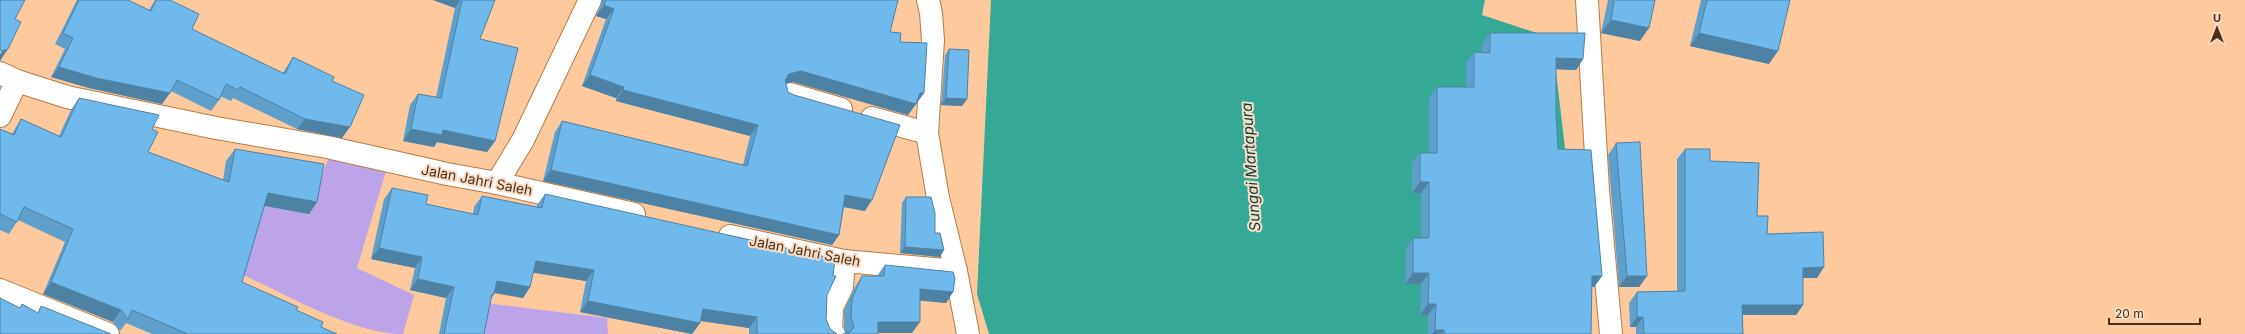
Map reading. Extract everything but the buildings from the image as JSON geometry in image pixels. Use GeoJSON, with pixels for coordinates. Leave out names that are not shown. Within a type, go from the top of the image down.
{"type":"FeatureCollection","features":[{"type":"Feature","properties":{"kind":"street"},"geometry":{"type":"LineString","coordinates":[[497,182],[523,140],[590,0]]}},
{"type":"Feature","properties":{"kind":"street"},"geometry":{"type":"LineString","coordinates":[[928,0],[931,13],[933,40],[926,133],[938,198],[956,271],[968,334]]}},
{"type":"Feature","properties":{"kind":"street"},"geometry":{"type":"LineString","coordinates":[[1587,0],[1598,190],[1611,334]]}},
{"type":"Feature","properties":{"kind":"street"},"geometry":{"type":"LineString","coordinates":[[0,116],[9,77]]}},
{"type":"Feature","properties":{"kind":"street","name":"Jalan Jahri Saleh"},"geometry":{"type":"LineString","coordinates":[[9,77],[67,96],[133,111],[327,147],[447,174],[497,182],[652,218]]}},
{"type":"Feature","properties":{"kind":"street"},"geometry":{"type":"LineString","coordinates":[[790,94],[926,133]]}},
{"type":"Feature","properties":{"kind":"street","name":"Jalan Jahri Saleh"},"geometry":{"type":"LineString","coordinates":[[714,232],[844,261],[956,271]]}},
{"type":"Feature","properties":{"kind":"street"},"geometry":{"type":"LineString","coordinates":[[834,334],[832,331],[832,307],[842,287],[844,261]]}},
{"type":"Feature","properties":{"kind":"street"},"geometry":{"type":"LineString","coordinates":[[0,290],[108,334]]}},
{"type":"Feature","properties":{"kind":"shaded area"},"geometry":{"type":"Polygon","coordinates":[[[329,158],[386,171],[357,268],[414,295],[403,334],[384,332],[342,320],[298,302],[239,273],[232,195],[305,212],[329,158]]]}},
{"type":"Feature","properties":{"kind":"shaded area"},"geometry":{"type":"Polygon","coordinates":[[[486,303],[607,318],[608,334],[481,334],[486,303]]]}},
{"type":"Feature","properties":{"kind":"water","name":"Sungai Martapura"},"geometry":{"type":"Polygon","coordinates":[[[991,0],[1485,0],[1482,15],[1552,38],[1587,334],[989,334],[977,294],[991,0]]]}}]}
